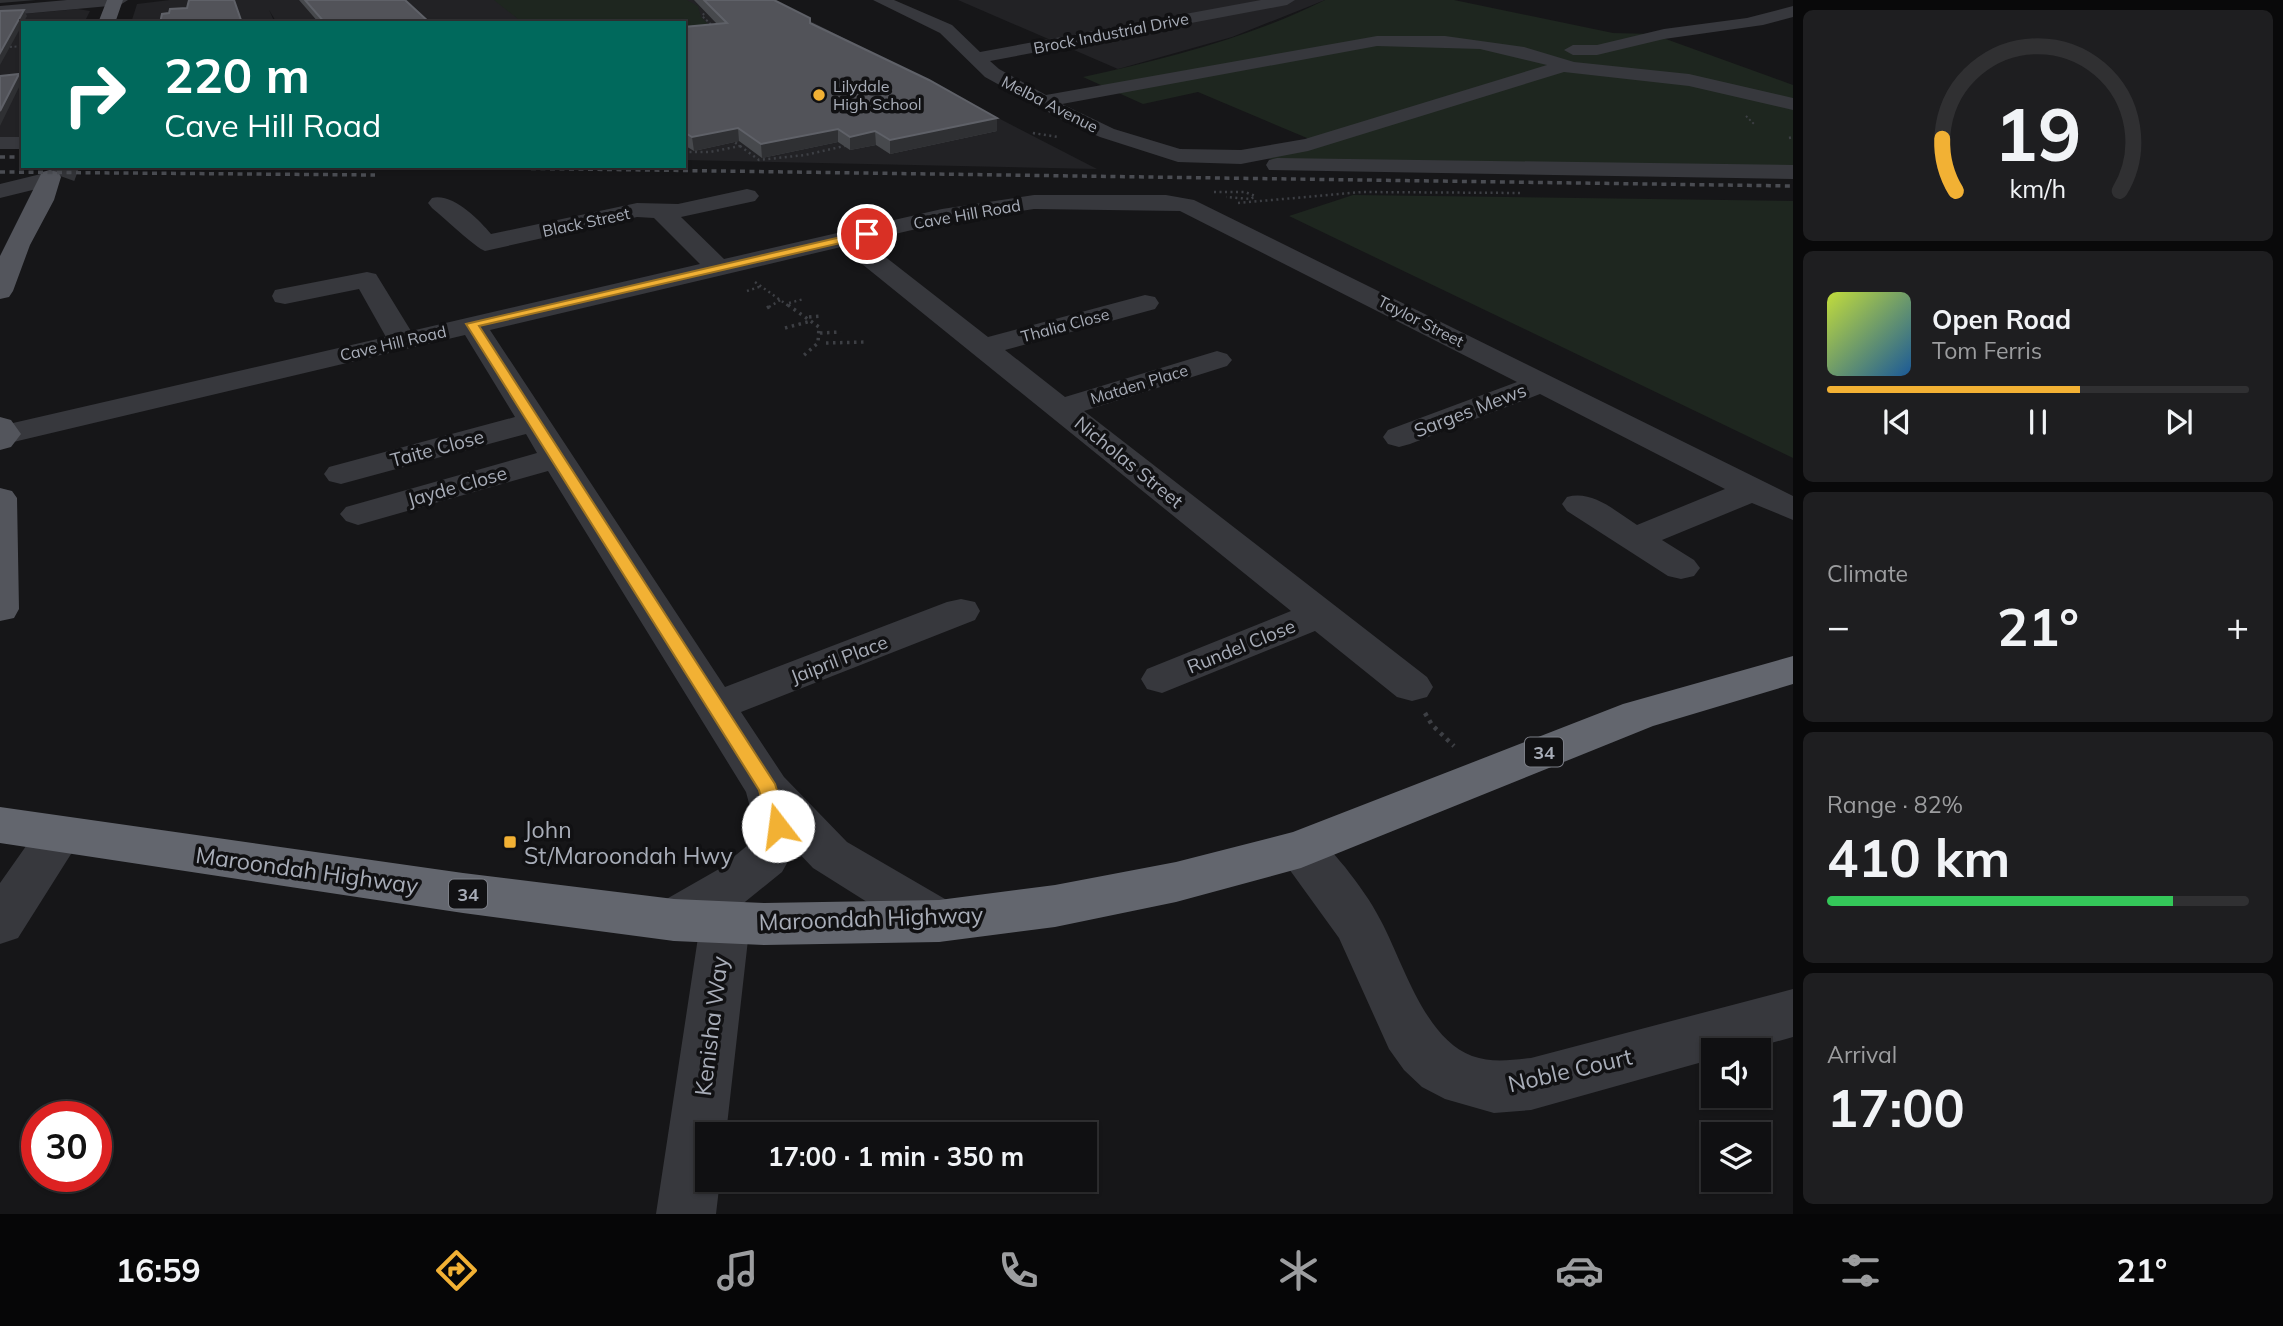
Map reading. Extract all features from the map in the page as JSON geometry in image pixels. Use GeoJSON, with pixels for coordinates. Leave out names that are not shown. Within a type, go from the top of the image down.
{"type":"FeatureCollection","features":[{"type":"Feature","properties":{"kind":"highway","name":"Maroondah Highway"},"geometry":{"type":"LineString","coordinates":[[0,825],[594,911],[699,921],[939,921],[1055,906],[1153,887],[1301,849],[1638,715],[1793,670]]}},
{"type":"Feature","properties":{"kind":"main road"},"geometry":{"type":"LineString","coordinates":[[107,21],[115,0]]}},
{"type":"Feature","properties":{"kind":"main road"},"geometry":{"type":"LineString","coordinates":[[0,291],[17,244],[51,183]]}},
{"type":"Feature","properties":{"kind":"main road"},"geometry":{"type":"LineString","coordinates":[[0,498],[0,609]]}},
{"type":"Feature","properties":{"kind":"street"},"geometry":{"type":"LineString","coordinates":[[0,10],[120,0]]}},
{"type":"Feature","properties":{"kind":"street","name":"Melba Avenue"},"geometry":{"type":"LineString","coordinates":[[881,0],[946,29],[1001,79],[1107,133],[1178,155],[1241,157]]}},
{"type":"Feature","properties":{"kind":"street","name":"Brock Industrial Drive"},"geometry":{"type":"LineString","coordinates":[[976,58],[1287,0]]}},
{"type":"Feature","properties":{"kind":"street"},"geometry":{"type":"LineString","coordinates":[[1524,51],[1544,46],[1599,51],[1656,35],[1772,18],[1793,11]]}},
{"type":"Feature","properties":{"kind":"street"},"geometry":{"type":"LineString","coordinates":[[1045,101],[1377,41],[1445,41],[1524,51],[1569,65],[1689,80],[1793,104]]}},
{"type":"Feature","properties":{"kind":"street"},"geometry":{"type":"LineString","coordinates":[[1241,157],[1331,138],[1547,69],[1569,65]]}},
{"type":"Feature","properties":{"kind":"street"},"geometry":{"type":"LineString","coordinates":[[0,143],[21,143]]}},
{"type":"Feature","properties":{"kind":"street"},"geometry":{"type":"LineString","coordinates":[[1241,157],[1255,163],[1281,166],[1793,172]]}},
{"type":"Feature","properties":{"kind":"street"},"geometry":{"type":"LineString","coordinates":[[0,192],[32,195],[51,183]]}},
{"type":"Feature","properties":{"kind":"street","name":"Black Street"},"geometry":{"type":"LineString","coordinates":[[440,203],[474,229],[485,243],[638,210],[678,211],[747,196]]}},
{"type":"Feature","properties":{"kind":"street","name":"Taylor Street"},"geometry":{"type":"LineString","coordinates":[[1154,201],[1194,209],[1793,510]]}},
{"type":"Feature","properties":{"kind":"street","name":"Cave Hill Road"},"geometry":{"type":"LineString","coordinates":[[2,434],[983,208],[1034,202],[1154,201]]}},
{"type":"Feature","properties":{"kind":"street"},"geometry":{"type":"LineString","coordinates":[[662,211],[722,267]]}},
{"type":"Feature","properties":{"kind":"street","name":"Nicholas Street"},"geometry":{"type":"LineString","coordinates":[[846,239],[1412,687]]}},
{"type":"Feature","properties":{"kind":"street"},"geometry":{"type":"LineString","coordinates":[[285,296],[367,281],[402,341]]}},
{"type":"Feature","properties":{"kind":"street","name":"Thalia Close"},"geometry":{"type":"LineString","coordinates":[[984,347],[1145,303]]}},
{"type":"Feature","properties":{"kind":"street"},"geometry":{"type":"LineString","coordinates":[[472,324],[768,789],[830,855],[939,921]]}},
{"type":"Feature","properties":{"kind":"street","name":"Matden Place"},"geometry":{"type":"LineString","coordinates":[[1061,408],[1217,360]]}},
{"type":"Feature","properties":{"kind":"street","name":"Sarges Mews"},"geometry":{"type":"LineString","coordinates":[[1399,437],[1542,383]]}},
{"type":"Feature","properties":{"kind":"street","name":"Taite Close"},"geometry":{"type":"LineString","coordinates":[[341,474],[533,422]]}},
{"type":"Feature","properties":{"kind":"street","name":"Taylor Street"},"geometry":{"type":"LineString","coordinates":[[1684,455],[1727,463],[1793,484]]}},
{"type":"Feature","properties":{"kind":"street","name":"Jayde Close"},"geometry":{"type":"LineString","coordinates":[[358,514],[556,458]]}},
{"type":"Feature","properties":{"kind":"street"},"geometry":{"type":"LineString","coordinates":[[1634,538],[1753,490]]}},
{"type":"Feature","properties":{"kind":"street"},"geometry":{"type":"LineString","coordinates":[[1579,504],[1681,568]]}},
{"type":"Feature","properties":{"kind":"street","name":"Jaipril Place"},"geometry":{"type":"LineString","coordinates":[[716,706],[961,611]]}},
{"type":"Feature","properties":{"kind":"street","name":"Rundel Close"},"geometry":{"type":"LineString","coordinates":[[1161,679],[1320,614]]}},
{"type":"Feature","properties":{"kind":"street"},"geometry":{"type":"LineString","coordinates":[[699,921],[772,849],[778,826],[768,789]]}},
{"type":"Feature","properties":{"kind":"street"},"geometry":{"type":"LineString","coordinates":[[0,923],[61,835]]}},
{"type":"Feature","properties":{"kind":"street","name":"Noble Court"},"geometry":{"type":"LineString","coordinates":[[1301,849],[1349,909],[1406,1031],[1428,1057],[1456,1077],[1494,1087],[1531,1084],[1793,1013]]}},
{"type":"Feature","properties":{"kind":"street","name":"Kenisha Way"},"geometry":{"type":"LineString","coordinates":[[686,1214],[699,921]]}},
{"type":"Feature","properties":{"kind":"path"},"geometry":{"type":"LineString","coordinates":[[712,8],[704,11],[702,16],[713,27],[722,30]]}},
{"type":"Feature","properties":{"kind":"path"},"geometry":{"type":"LineString","coordinates":[[10,47],[21,46]]}},
{"type":"Feature","properties":{"kind":"path"},"geometry":{"type":"LineString","coordinates":[[1740,111],[1755,125]]}},
{"type":"Feature","properties":{"kind":"path"},"geometry":{"type":"LineString","coordinates":[[729,139],[759,160],[805,155],[858,143]]}},
{"type":"Feature","properties":{"kind":"path"},"geometry":{"type":"LineString","coordinates":[[686,152],[710,152],[740,146]]}},
{"type":"Feature","properties":{"kind":"path"},"geometry":{"type":"LineString","coordinates":[[1194,209],[1328,193],[1523,193]]}},
{"type":"Feature","properties":{"kind":"path"},"geometry":{"type":"LineString","coordinates":[[722,267],[762,286],[788,303],[819,327],[820,336],[833,347]]}},
{"type":"Feature","properties":{"kind":"path"},"geometry":{"type":"LineString","coordinates":[[747,291],[762,286]]}},
{"type":"Feature","properties":{"kind":"path"},"geometry":{"type":"LineString","coordinates":[[767,308],[782,299]]}},
{"type":"Feature","properties":{"kind":"path"},"geometry":{"type":"LineString","coordinates":[[788,303],[804,299]]}},
{"type":"Feature","properties":{"kind":"path"},"geometry":{"type":"LineString","coordinates":[[785,328],[822,316]]}},
{"type":"Feature","properties":{"kind":"path"},"geometry":{"type":"LineString","coordinates":[[802,357],[820,336],[841,332]]}},
{"type":"Feature","properties":{"kind":"path"},"geometry":{"type":"LineString","coordinates":[[826,343],[866,342]]}},
{"type":"Feature","properties":{"kind":"path"},"geometry":{"type":"LineString","coordinates":[[1412,687],[1432,725],[1454,746]]}},
{"type":"Feature","properties":{"kind":"shaded area","name":"Lilydale High School"},"geometry":{"type":"Polygon","coordinates":[[[170,0],[770,0],[1097,169],[686,160],[686,21],[276,21],[269,10],[274,21],[132,21],[137,4],[170,0]]]}},
{"type":"Feature","properties":{"kind":"shaded area"},"geometry":{"type":"Polygon","coordinates":[[[494,0],[687,0],[698,6],[701,17],[714,30],[686,36],[686,21],[520,21],[494,0]]]}},
{"type":"Feature","properties":{"kind":"shaded area"},"geometry":{"type":"Polygon","coordinates":[[[958,0],[1325,0],[1232,37],[1118,69],[958,0]]]}},
{"type":"Feature","properties":{"kind":"shaded area"},"geometry":{"type":"Polygon","coordinates":[[[1325,0],[1454,0],[1613,33],[1652,34],[1793,85],[1793,169],[1276,161],[1268,158],[1310,148],[1307,138],[1198,92],[1143,104],[1083,77],[1206,46],[1267,26],[1325,0]]]}},
{"type":"Feature","properties":{"kind":"shaded area"},"geometry":{"type":"Polygon","coordinates":[[[78,9],[90,11],[85,21],[21,21],[21,138],[0,138],[0,16],[78,9]]]}},
{"type":"Feature","properties":{"kind":"shaded area"},"geometry":{"type":"Polygon","coordinates":[[[1353,195],[1793,201],[1793,458],[1289,216],[1353,195]]]}},
{"type":"Feature","properties":{"kind":"building"},"geometry":{"type":"Polygon","coordinates":[[[189,0],[234,0],[241,21],[160,21],[162,14],[169,13],[170,9],[187,8],[189,0]]]}},
{"type":"Feature","properties":{"kind":"building"},"geometry":{"type":"Polygon","coordinates":[[[305,0],[405,0],[428,21],[323,21],[305,0]]]}},
{"type":"Feature","properties":{"kind":"building"},"geometry":{"type":"Polygon","coordinates":[[[704,0],[774,0],[810,18],[810,23],[929,80],[997,118],[890,140],[875,131],[850,137],[838,129],[761,144],[738,128],[692,137],[686,133],[686,27],[727,23],[704,0]]]}},
{"type":"Feature","properties":{"kind":"building"},"geometry":{"type":"Polygon","coordinates":[[[24,10],[0,53],[0,11],[24,10]]]}},
{"type":"Feature","properties":{"kind":"building"},"geometry":{"type":"Polygon","coordinates":[[[19,74],[0,111],[0,76],[19,74]]]}},
{"type":"Feature","properties":{"kind":"tunnel"},"geometry":{"type":"LineString","coordinates":[[63,177],[66,168]]}},
{"type":"Feature","properties":{"kind":"railway"},"geometry":{"type":"LineString","coordinates":[[0,157],[21,157]]}},
{"type":"Feature","properties":{"kind":"railway"},"geometry":{"type":"LineString","coordinates":[[503,168],[1793,186]]}},
{"type":"Feature","properties":{"kind":"railway"},"geometry":{"type":"LineString","coordinates":[[0,172],[375,175]]}},
{"type":"Feature","properties":{"kind":"place","name":"Lilydale High School"},"geometry":{"type":"Point","coordinates":[819,95]}},
{"type":"Feature","properties":{"kind":"place","name":"John St/Maroondah Hwy"},"geometry":{"type":"Point","coordinates":[510,842]}},
{"type":"Feature","properties":{"kind":"route"},"geometry":{"type":"LineString","coordinates":[[778,826],[768,789],[472,324],[867,234]]}}]}
